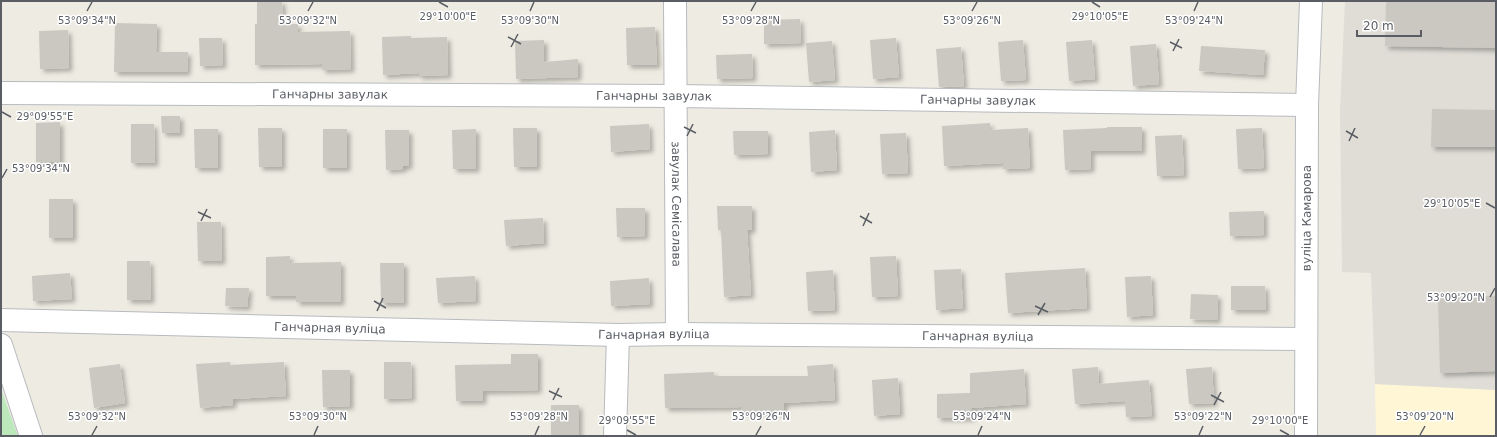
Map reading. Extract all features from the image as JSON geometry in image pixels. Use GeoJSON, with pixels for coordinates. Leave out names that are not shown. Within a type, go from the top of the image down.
{"type":"FeatureCollection","features":[{"type":"Feature","properties":{"kind":"street","name":"завулак Семісалава"},"geometry":{"type":"LineString","coordinates":[[675,1],[677,334]]}},
{"type":"Feature","properties":{"kind":"street","name":"вуліца Камарова"},"geometry":{"type":"LineString","coordinates":[[1306,436],[1307,105],[1311,1]]}},
{"type":"Feature","properties":{"kind":"street","name":"Ганчарны завулак"},"geometry":{"type":"LineString","coordinates":[[1,93],[676,96],[1307,105]]}},
{"type":"Feature","properties":{"kind":"street","name":"Ганчарная вуліца"},"geometry":{"type":"LineString","coordinates":[[1,320],[618,335],[677,334],[1306,338]]}},
{"type":"Feature","properties":{"kind":"street"},"geometry":{"type":"LineString","coordinates":[[615,436],[618,335]]}},
{"type":"Feature","properties":{"kind":"street"},"geometry":{"type":"LineString","coordinates":[[1,345],[31,436]]}},
{"type":"Feature","properties":{"kind":"shaded area"},"geometry":{"type":"Polygon","coordinates":[[[1345,1],[1496,1],[1496,390],[1375,384],[1371,273],[1342,272],[1340,110],[1345,1]]]}},
{"type":"Feature","properties":{"kind":"shaded area"},"geometry":{"type":"Polygon","coordinates":[[[1375,384],[1496,390],[1496,436],[1376,436],[1375,384]]]}},
{"type":"Feature","properties":{"kind":"green space"},"geometry":{"type":"Polygon","coordinates":[[[1,389],[18,436],[1,436],[1,389]]]}},
{"type":"Feature","properties":{"kind":"building"},"geometry":{"type":"Polygon","coordinates":[[[257,1],[282,1],[283,24],[298,24],[298,32],[350,31],[351,69],[322,70],[322,64],[255,65],[255,24],[257,24],[257,1]]]}},
{"type":"Feature","properties":{"kind":"building"},"geometry":{"type":"Polygon","coordinates":[[[1386,1],[1496,1],[1496,48],[1385,46],[1386,1]]]}},
{"type":"Feature","properties":{"kind":"building"},"geometry":{"type":"Polygon","coordinates":[[[800,19],[801,43],[764,44],[764,20],[800,19]]]}},
{"type":"Feature","properties":{"kind":"building"},"geometry":{"type":"Polygon","coordinates":[[[115,23],[157,24],[156,52],[188,52],[187,72],[114,72],[115,23]]]}},
{"type":"Feature","properties":{"kind":"building"},"geometry":{"type":"Polygon","coordinates":[[[655,27],[657,65],[627,65],[626,28],[655,27]]]}},
{"type":"Feature","properties":{"kind":"building"},"geometry":{"type":"Polygon","coordinates":[[[68,30],[69,68],[40,69],[39,31],[68,30]]]}},
{"type":"Feature","properties":{"kind":"building"},"geometry":{"type":"Polygon","coordinates":[[[411,36],[411,38],[447,37],[448,75],[419,76],[419,73],[383,75],[382,37],[411,36]]]}},
{"type":"Feature","properties":{"kind":"building"},"geometry":{"type":"Polygon","coordinates":[[[199,38],[222,38],[223,65],[200,66],[199,38]]]}},
{"type":"Feature","properties":{"kind":"building"},"geometry":{"type":"Polygon","coordinates":[[[896,38],[899,77],[873,79],[870,40],[896,38]]]}},
{"type":"Feature","properties":{"kind":"building"},"geometry":{"type":"Polygon","coordinates":[[[544,40],[544,62],[578,59],[578,77],[516,79],[515,41],[544,40]]]}},
{"type":"Feature","properties":{"kind":"building"},"geometry":{"type":"Polygon","coordinates":[[[1023,40],[1026,80],[1001,81],[998,42],[1023,40]]]}},
{"type":"Feature","properties":{"kind":"building"},"geometry":{"type":"Polygon","coordinates":[[[1092,40],[1095,79],[1069,81],[1066,42],[1092,40]]]}},
{"type":"Feature","properties":{"kind":"building"},"geometry":{"type":"Polygon","coordinates":[[[832,41],[835,80],[809,82],[806,43],[832,41]]]}},
{"type":"Feature","properties":{"kind":"building"},"geometry":{"type":"Polygon","coordinates":[[[1156,44],[1159,84],[1133,86],[1130,46],[1156,44]]]}},
{"type":"Feature","properties":{"kind":"building"},"geometry":{"type":"Polygon","coordinates":[[[1201,46],[1265,50],[1263,75],[1199,71],[1201,46]]]}},
{"type":"Feature","properties":{"kind":"building"},"geometry":{"type":"Polygon","coordinates":[[[961,47],[964,86],[939,87],[936,49],[961,47]]]}},
{"type":"Feature","properties":{"kind":"building"},"geometry":{"type":"Polygon","coordinates":[[[752,54],[753,78],[717,79],[716,55],[752,54]]]}},
{"type":"Feature","properties":{"kind":"building"},"geometry":{"type":"Polygon","coordinates":[[[1432,109],[1496,110],[1496,147],[1431,147],[1432,109]]]}},
{"type":"Feature","properties":{"kind":"building"},"geometry":{"type":"Polygon","coordinates":[[[161,116],[180,116],[180,133],[162,133],[161,116]]]}},
{"type":"Feature","properties":{"kind":"building"},"geometry":{"type":"Polygon","coordinates":[[[60,122],[60,162],[36,162],[36,123],[60,122]]]}},
{"type":"Feature","properties":{"kind":"building"},"geometry":{"type":"Polygon","coordinates":[[[990,123],[990,130],[1028,128],[1030,168],[1003,169],[1003,163],[944,166],[942,126],[990,123]]]}},
{"type":"Feature","properties":{"kind":"building"},"geometry":{"type":"Polygon","coordinates":[[[131,124],[154,124],[155,163],[131,163],[131,124]]]}},
{"type":"Feature","properties":{"kind":"building"},"geometry":{"type":"Polygon","coordinates":[[[649,124],[650,149],[611,152],[610,126],[649,124]]]}},
{"type":"Feature","properties":{"kind":"building"},"geometry":{"type":"Polygon","coordinates":[[[1107,127],[1142,127],[1142,151],[1091,151],[1091,169],[1065,170],[1063,130],[1107,127]]]}},
{"type":"Feature","properties":{"kind":"building"},"geometry":{"type":"Polygon","coordinates":[[[258,128],[282,128],[282,167],[259,167],[258,128]]]}},
{"type":"Feature","properties":{"kind":"building"},"geometry":{"type":"Polygon","coordinates":[[[513,128],[537,128],[537,167],[514,167],[513,128]]]}},
{"type":"Feature","properties":{"kind":"building"},"geometry":{"type":"Polygon","coordinates":[[[1262,128],[1264,168],[1238,169],[1236,129],[1262,128]]]}},
{"type":"Feature","properties":{"kind":"building"},"geometry":{"type":"Polygon","coordinates":[[[194,129],[218,129],[218,168],[195,168],[194,129]]]}},
{"type":"Feature","properties":{"kind":"building"},"geometry":{"type":"Polygon","coordinates":[[[323,129],[347,129],[347,168],[323,168],[323,129]]]}},
{"type":"Feature","properties":{"kind":"building"},"geometry":{"type":"Polygon","coordinates":[[[476,129],[476,169],[453,169],[452,130],[476,129]]]}},
{"type":"Feature","properties":{"kind":"building"},"geometry":{"type":"Polygon","coordinates":[[[385,130],[409,130],[409,166],[403,166],[403,169],[386,170],[385,130]]]}},
{"type":"Feature","properties":{"kind":"building"},"geometry":{"type":"Polygon","coordinates":[[[835,130],[837,170],[811,172],[809,132],[835,130]]]}},
{"type":"Feature","properties":{"kind":"building"},"geometry":{"type":"Polygon","coordinates":[[[733,131],[768,131],[768,154],[734,155],[733,131]]]}},
{"type":"Feature","properties":{"kind":"building"},"geometry":{"type":"Polygon","coordinates":[[[906,133],[908,173],[882,174],[880,134],[906,133]]]}},
{"type":"Feature","properties":{"kind":"building"},"geometry":{"type":"Polygon","coordinates":[[[1182,135],[1184,175],[1157,176],[1155,136],[1182,135]]]}},
{"type":"Feature","properties":{"kind":"building"},"geometry":{"type":"Polygon","coordinates":[[[49,199],[73,199],[73,238],[49,238],[49,199]]]}},
{"type":"Feature","properties":{"kind":"building"},"geometry":{"type":"Polygon","coordinates":[[[717,206],[752,206],[752,230],[747,230],[751,295],[724,297],[721,230],[718,230],[717,206]]]}},
{"type":"Feature","properties":{"kind":"building"},"geometry":{"type":"Polygon","coordinates":[[[616,208],[645,208],[645,236],[617,237],[616,208]]]}},
{"type":"Feature","properties":{"kind":"building"},"geometry":{"type":"Polygon","coordinates":[[[1264,211],[1264,235],[1230,236],[1229,212],[1264,211]]]}},
{"type":"Feature","properties":{"kind":"building"},"geometry":{"type":"Polygon","coordinates":[[[543,218],[544,243],[506,246],[504,220],[543,218]]]}},
{"type":"Feature","properties":{"kind":"building"},"geometry":{"type":"Polygon","coordinates":[[[197,222],[221,222],[222,261],[198,261],[197,222]]]}},
{"type":"Feature","properties":{"kind":"building"},"geometry":{"type":"Polygon","coordinates":[[[290,256],[290,263],[341,262],[341,302],[296,302],[296,296],[266,296],[266,257],[290,256]]]}},
{"type":"Feature","properties":{"kind":"building"},"geometry":{"type":"Polygon","coordinates":[[[896,256],[898,296],[872,297],[870,257],[896,256]]]}},
{"type":"Feature","properties":{"kind":"building"},"geometry":{"type":"Polygon","coordinates":[[[127,261],[150,261],[151,300],[127,300],[127,261]]]}},
{"type":"Feature","properties":{"kind":"building"},"geometry":{"type":"Polygon","coordinates":[[[380,263],[404,263],[404,303],[381,303],[380,263]]]}},
{"type":"Feature","properties":{"kind":"building"},"geometry":{"type":"Polygon","coordinates":[[[1085,268],[1087,308],[1008,313],[1005,273],[1085,268]]]}},
{"type":"Feature","properties":{"kind":"building"},"geometry":{"type":"Polygon","coordinates":[[[961,269],[963,308],[936,310],[934,270],[961,269]]]}},
{"type":"Feature","properties":{"kind":"building"},"geometry":{"type":"Polygon","coordinates":[[[833,270],[835,310],[808,311],[806,272],[833,270]]]}},
{"type":"Feature","properties":{"kind":"building"},"geometry":{"type":"Polygon","coordinates":[[[70,273],[72,299],[33,301],[32,276],[70,273]]]}},
{"type":"Feature","properties":{"kind":"building"},"geometry":{"type":"Polygon","coordinates":[[[475,276],[476,301],[438,303],[436,278],[475,276]]]}},
{"type":"Feature","properties":{"kind":"building"},"geometry":{"type":"Polygon","coordinates":[[[1151,276],[1153,315],[1127,317],[1125,277],[1151,276]]]}},
{"type":"Feature","properties":{"kind":"building"},"geometry":{"type":"Polygon","coordinates":[[[649,278],[650,304],[611,306],[610,281],[649,278]]]}},
{"type":"Feature","properties":{"kind":"building"},"geometry":{"type":"Polygon","coordinates":[[[1231,286],[1265,286],[1266,310],[1231,310],[1231,286]]]}},
{"type":"Feature","properties":{"kind":"building"},"geometry":{"type":"Polygon","coordinates":[[[226,288],[249,288],[247,307],[225,306],[226,288]]]}},
{"type":"Feature","properties":{"kind":"building"},"geometry":{"type":"Polygon","coordinates":[[[1191,294],[1218,295],[1217,320],[1190,319],[1191,294]]]}},
{"type":"Feature","properties":{"kind":"building"},"geometry":{"type":"Polygon","coordinates":[[[1496,296],[1496,371],[1440,373],[1438,297],[1496,296]]]}},
{"type":"Feature","properties":{"kind":"building"},"geometry":{"type":"Polygon","coordinates":[[[511,354],[538,354],[538,390],[483,391],[483,401],[456,401],[455,365],[511,364],[511,354]]]}},
{"type":"Feature","properties":{"kind":"building"},"geometry":{"type":"Polygon","coordinates":[[[230,362],[230,365],[284,362],[286,396],[233,399],[233,405],[200,408],[196,364],[230,362]]]}},
{"type":"Feature","properties":{"kind":"building"},"geometry":{"type":"Polygon","coordinates":[[[384,362],[411,362],[412,398],[384,399],[384,362]]]}},
{"type":"Feature","properties":{"kind":"building"},"geometry":{"type":"Polygon","coordinates":[[[120,364],[125,403],[94,408],[89,368],[120,364]]]}},
{"type":"Feature","properties":{"kind":"building"},"geometry":{"type":"Polygon","coordinates":[[[833,364],[835,400],[784,403],[784,412],[741,412],[741,407],[665,408],[664,374],[714,372],[714,376],[808,376],[807,366],[833,364]]]}},
{"type":"Feature","properties":{"kind":"building"},"geometry":{"type":"Polygon","coordinates":[[[1098,367],[1099,384],[1149,380],[1152,416],[1126,417],[1125,401],[1075,404],[1072,369],[1098,367]]]}},
{"type":"Feature","properties":{"kind":"building"},"geometry":{"type":"Polygon","coordinates":[[[1212,367],[1214,403],[1189,404],[1186,369],[1212,367]]]}},
{"type":"Feature","properties":{"kind":"building"},"geometry":{"type":"Polygon","coordinates":[[[1024,369],[1026,404],[971,408],[972,418],[937,418],[937,394],[970,393],[970,373],[1024,369]]]}},
{"type":"Feature","properties":{"kind":"building"},"geometry":{"type":"Polygon","coordinates":[[[322,370],[350,370],[350,406],[323,407],[322,370]]]}},
{"type":"Feature","properties":{"kind":"building"},"geometry":{"type":"Polygon","coordinates":[[[898,378],[900,414],[874,416],[872,380],[898,378]]]}},
{"type":"Feature","properties":{"kind":"building"},"geometry":{"type":"Polygon","coordinates":[[[551,405],[579,405],[579,436],[551,436],[551,405]]]}}]}
